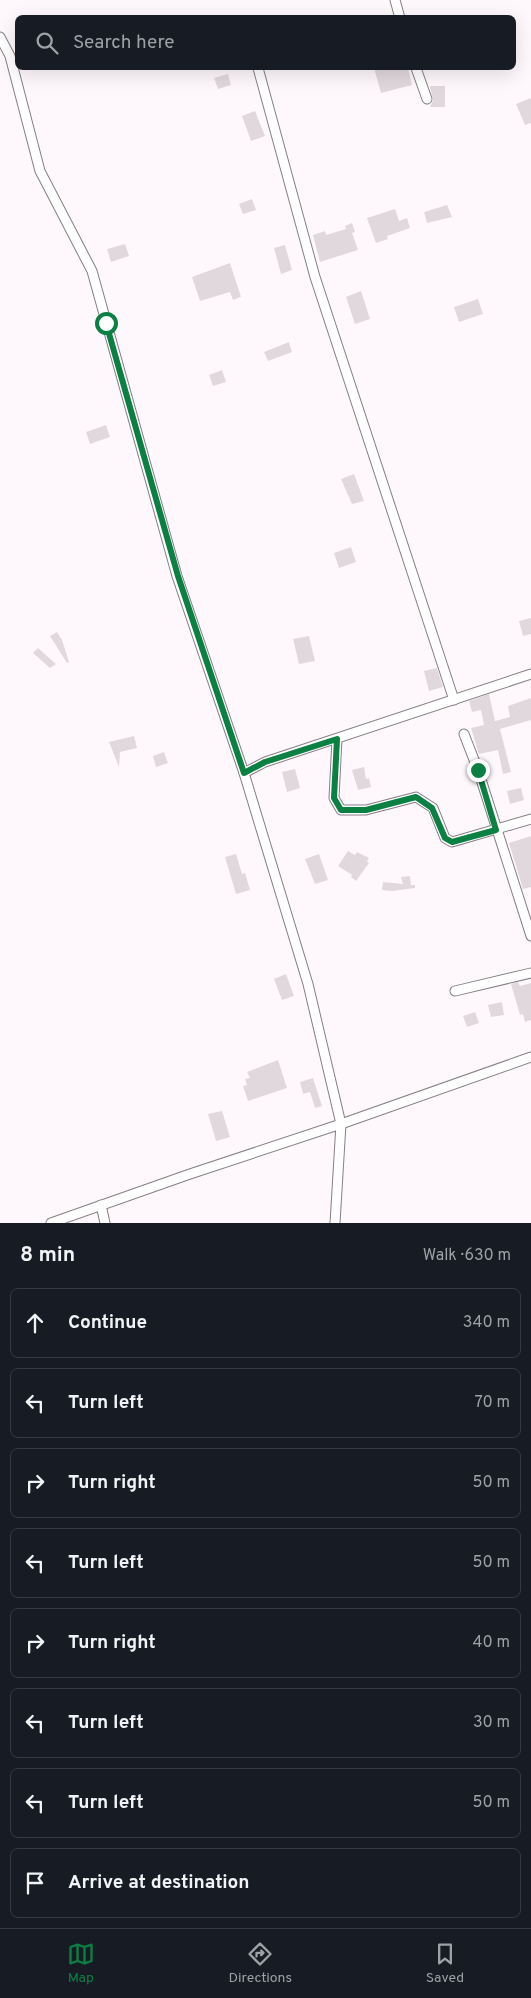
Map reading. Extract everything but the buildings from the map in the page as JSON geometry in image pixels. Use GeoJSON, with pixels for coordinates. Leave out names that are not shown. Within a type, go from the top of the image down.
{"type":"FeatureCollection","features":[{"type":"Feature","properties":{"kind":"street"},"geometry":{"type":"LineString","coordinates":[[395,0],[399,15]]}},
{"type":"Feature","properties":{"kind":"street"},"geometry":{"type":"LineString","coordinates":[[0,37],[10,56],[40,170],[92,271],[178,576],[244,773],[308,984],[341,1124],[335,1223]]}},
{"type":"Feature","properties":{"kind":"street"},"geometry":{"type":"LineString","coordinates":[[259,70],[315,278],[454,700]]}},
{"type":"Feature","properties":{"kind":"street"},"geometry":{"type":"LineString","coordinates":[[417,70],[427,99]]}},
{"type":"Feature","properties":{"kind":"street"},"geometry":{"type":"LineString","coordinates":[[244,773],[265,762],[531,674]]}},
{"type":"Feature","properties":{"kind":"street"},"geometry":{"type":"LineString","coordinates":[[464,734],[478,770],[531,936]]}},
{"type":"Feature","properties":{"kind":"street"},"geometry":{"type":"LineString","coordinates":[[337,739],[334,798],[341,810],[366,810],[416,797],[432,808],[445,838],[452,842],[531,819]]}},
{"type":"Feature","properties":{"kind":"street"},"geometry":{"type":"LineString","coordinates":[[455,991],[531,973]]}},
{"type":"Feature","properties":{"kind":"street"},"geometry":{"type":"LineString","coordinates":[[51,1223],[531,1057]]}},
{"type":"Feature","properties":{"kind":"street"},"geometry":{"type":"LineString","coordinates":[[102,1205],[105,1223]]}},
{"type":"Feature","properties":{"kind":"route"},"geometry":{"type":"LineString","coordinates":[[106,323],[178,576],[244,773],[265,762],[337,739],[334,798],[341,810],[366,810],[416,797],[432,808],[445,838],[452,842],[496,830],[478,770]]}}]}
